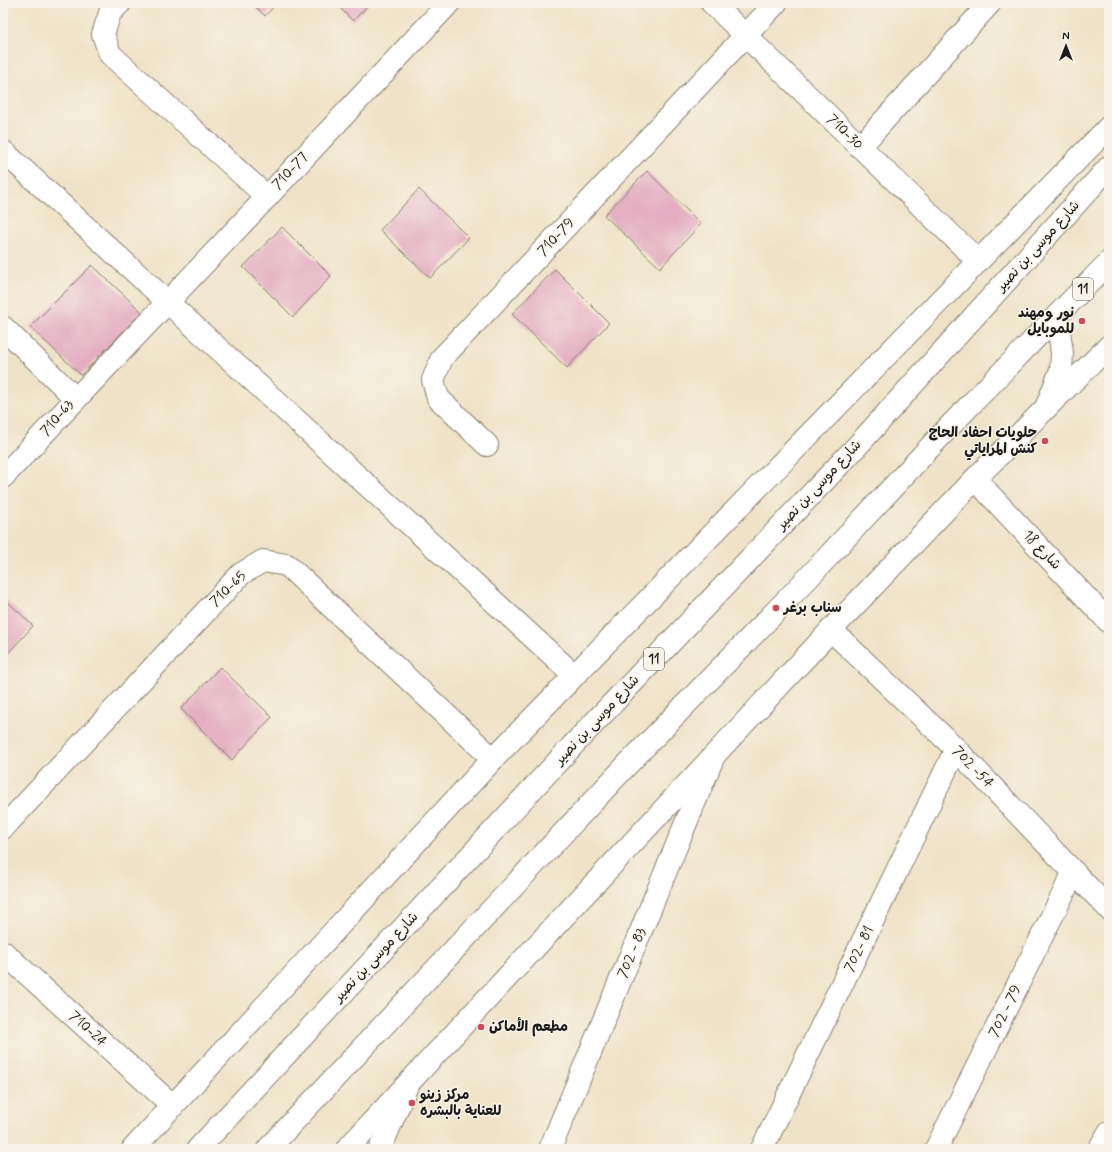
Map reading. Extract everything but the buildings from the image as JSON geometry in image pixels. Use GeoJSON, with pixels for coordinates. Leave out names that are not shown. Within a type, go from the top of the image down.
{"type":"FeatureCollection","features":[{"type":"Feature","properties":{"kind":"street","name":"710-77"},"geometry":{"type":"LineString","coordinates":[[120,3],[110,13],[103,34],[110,54],[267,196],[449,3]]}},
{"type":"Feature","properties":{"kind":"street","name":"710-30"},"geometry":{"type":"LineString","coordinates":[[712,3],[978,261]]}},
{"type":"Feature","properties":{"kind":"street","name":"710-79"},"geometry":{"type":"LineString","coordinates":[[487,446],[438,398],[433,380],[442,358],[776,3]]}},
{"type":"Feature","properties":{"kind":"street"},"geometry":{"type":"LineString","coordinates":[[860,147],[990,3]]}},
{"type":"Feature","properties":{"kind":"street"},"geometry":{"type":"LineString","coordinates":[[133,1149],[574,674],[1109,127]]}},
{"type":"Feature","properties":{"kind":"street"},"geometry":{"type":"LineString","coordinates":[[3,152],[574,674]]}},
{"type":"Feature","properties":{"kind":"street","name":"شارع موسى بن نصير"},"geometry":{"type":"LineString","coordinates":[[198,1149],[580,738],[858,444],[1109,168]]}},
{"type":"Feature","properties":{"kind":"street"},"geometry":{"type":"LineString","coordinates":[[76,399],[267,196]]}},
{"type":"Feature","properties":{"kind":"street","name":"11"},"geometry":{"type":"LineString","coordinates":[[268,1149],[625,767],[808,578],[1109,262]]}},
{"type":"Feature","properties":{"kind":"street"},"geometry":{"type":"LineString","coordinates":[[1046,408],[1061,370],[1062,353],[1057,316]]}},
{"type":"Feature","properties":{"kind":"street","name":"710-63"},"geometry":{"type":"LineString","coordinates":[[3,328],[76,399],[3,477]]}},
{"type":"Feature","properties":{"kind":"street"},"geometry":{"type":"LineString","coordinates":[[347,1149],[831,630],[975,479],[1109,346]]}},
{"type":"Feature","properties":{"kind":"street","name":"شارع 18"},"geometry":{"type":"LineString","coordinates":[[975,479],[1109,622]]}},
{"type":"Feature","properties":{"kind":"street","name":"710-65"},"geometry":{"type":"LineString","coordinates":[[3,828],[241,574],[263,561],[287,565],[494,759]]}},
{"type":"Feature","properties":{"kind":"street","name":"702 -54"},"geometry":{"type":"LineString","coordinates":[[831,630],[956,749],[1109,909]]}},
{"type":"Feature","properties":{"kind":"street","name":"702- 81"},"geometry":{"type":"LineString","coordinates":[[762,1149],[956,749]]}},
{"type":"Feature","properties":{"kind":"street","name":"702 - 83"},"geometry":{"type":"LineString","coordinates":[[550,1149],[713,758]]}},
{"type":"Feature","properties":{"kind":"street","name":"702 - 79"},"geometry":{"type":"LineString","coordinates":[[936,1149],[1074,872]]}},
{"type":"Feature","properties":{"kind":"street","name":"710-24"},"geometry":{"type":"LineString","coordinates":[[3,952],[172,1106]]}},
{"type":"Feature","properties":{"kind":"street"},"geometry":{"type":"LineString","coordinates":[[380,1149],[409,1081]]}},
{"type":"Feature","properties":{"kind":"place","name":"نور ومهند للموبايل"},"geometry":{"type":"Point","coordinates":[1082,321]}},
{"type":"Feature","properties":{"kind":"place","name":"حلويات احفاد الحاج كنش المراياتي"},"geometry":{"type":"Point","coordinates":[1045,441]}},
{"type":"Feature","properties":{"kind":"place","name":"سناب برغر"},"geometry":{"type":"Point","coordinates":[776,608]}},
{"type":"Feature","properties":{"kind":"place","name":"مطعم الأماكن"},"geometry":{"type":"Point","coordinates":[481,1027]}},
{"type":"Feature","properties":{"kind":"place","name":"مركز زينو للعناية بالبشره"},"geometry":{"type":"Point","coordinates":[412,1103]}}]}
